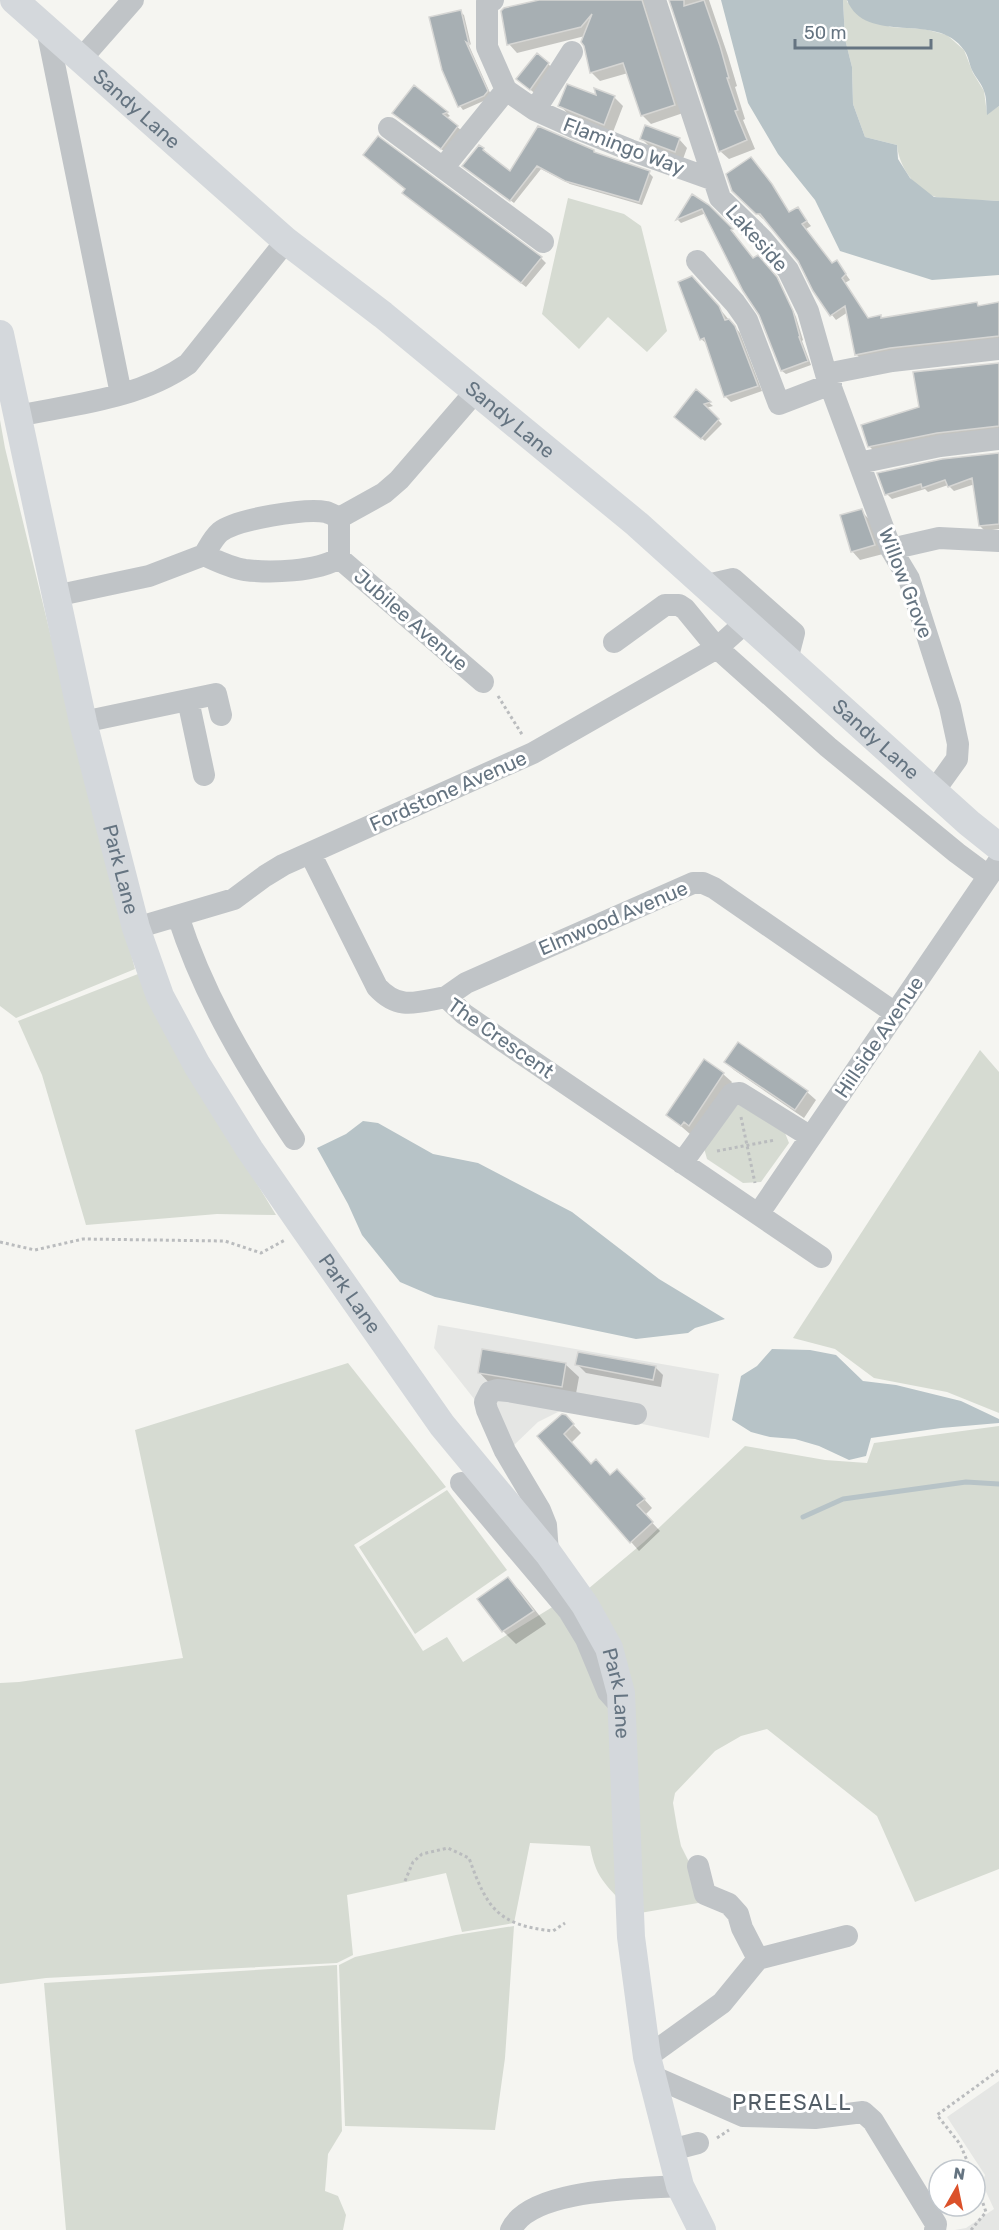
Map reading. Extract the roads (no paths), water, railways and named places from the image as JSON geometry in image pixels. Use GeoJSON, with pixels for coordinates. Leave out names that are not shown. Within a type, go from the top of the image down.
{"type":"FeatureCollection","features":[{"type":"Feature","properties":{"kind":"main road","name":"Sandy Lane"},"geometry":{"type":"LineString","coordinates":[[14,0],[286,241],[383,315],[638,524],[787,660],[999,847]]}},
{"type":"Feature","properties":{"kind":"main road","name":"Park Lane"},"geometry":{"type":"LineString","coordinates":[[0,334],[83,722],[136,928],[157,991],[174,1024],[250,1150],[442,1425],[548,1553],[585,1605],[609,1648],[619,1684],[622,1707],[631,1937],[650,2067],[684,2147],[680,2186],[702,2230]]}},
{"type":"Feature","properties":{"kind":"street"},"geometry":{"type":"LineString","coordinates":[[81,58],[133,0]]}},
{"type":"Feature","properties":{"kind":"street"},"geometry":{"type":"LineString","coordinates":[[443,168],[506,90],[487,47],[487,2],[493,0]]}},
{"type":"Feature","properties":{"kind":"street","name":"Lakeside"},"geometry":{"type":"LineString","coordinates":[[655,0],[720,198],[762,239],[788,270],[808,311],[828,379]]}},
{"type":"Feature","properties":{"kind":"street"},"geometry":{"type":"LineString","coordinates":[[47,29],[121,394]]}},
{"type":"Feature","properties":{"kind":"street"},"geometry":{"type":"LineString","coordinates":[[535,110],[572,52]]}},
{"type":"Feature","properties":{"kind":"street","name":"Flamingo Way"},"geometry":{"type":"LineString","coordinates":[[506,90],[535,110],[630,150],[714,180]]}},
{"type":"Feature","properties":{"kind":"street"},"geometry":{"type":"LineString","coordinates":[[390,128],[543,242]]}},
{"type":"Feature","properties":{"kind":"street"},"geometry":{"type":"LineString","coordinates":[[17,416],[146,388],[168,378],[188,364],[286,241]]}},
{"type":"Feature","properties":{"kind":"street"},"geometry":{"type":"LineString","coordinates":[[697,261],[735,303],[747,320],[778,404],[828,379],[892,361],[999,349]]}},
{"type":"Feature","properties":{"kind":"street","name":"Willow Grove"},"geometry":{"type":"LineString","coordinates":[[828,379],[891,549],[909,579],[950,707],[958,744],[957,759],[934,791]]}},
{"type":"Feature","properties":{"kind":"street"},"geometry":{"type":"LineString","coordinates":[[339,518],[384,493],[399,480],[476,391]]}},
{"type":"Feature","properties":{"kind":"street"},"geometry":{"type":"LineString","coordinates":[[859,463],[940,447],[999,439]]}},
{"type":"Feature","properties":{"kind":"street"},"geometry":{"type":"LineString","coordinates":[[55,596],[149,576],[204,555],[222,531],[244,523],[266,517],[310,511],[327,512],[339,518]]}},
{"type":"Feature","properties":{"kind":"street"},"geometry":{"type":"LineString","coordinates":[[204,555],[243,569],[266,571],[328,565],[339,558],[339,518]]}},
{"type":"Feature","properties":{"kind":"street"},"geometry":{"type":"LineString","coordinates":[[891,549],[939,538],[999,541]]}},
{"type":"Feature","properties":{"kind":"street","name":"Jubilee Avenue"},"geometry":{"type":"LineString","coordinates":[[339,558],[483,682]]}},
{"type":"Feature","properties":{"kind":"street"},"geometry":{"type":"LineString","coordinates":[[707,585],[733,579],[794,633],[787,660]]}},
{"type":"Feature","properties":{"kind":"street","name":"Sandy Lane"},"geometry":{"type":"LineString","coordinates":[[614,642],[665,604],[679,605],[685,609],[717,648],[828,747],[957,854],[994,868]]}},
{"type":"Feature","properties":{"kind":"street","name":"Fordstone Avenue"},"geometry":{"type":"LineString","coordinates":[[136,928],[234,899],[265,876],[310,853],[533,753],[717,648],[746,622]]}},
{"type":"Feature","properties":{"kind":"street"},"geometry":{"type":"LineString","coordinates":[[83,722],[216,694],[221,715]]}},
{"type":"Feature","properties":{"kind":"street"},"geometry":{"type":"LineString","coordinates":[[188,700],[204,775]]}},
{"type":"Feature","properties":{"kind":"street","name":"The Crescent"},"geometry":{"type":"LineString","coordinates":[[310,853],[377,987],[387,998],[400,1003],[446,997],[464,1014],[821,1257]]}},
{"type":"Feature","properties":{"kind":"street","name":"Hillside Avenue"},"geometry":{"type":"LineString","coordinates":[[759,1213],[994,868]]}},
{"type":"Feature","properties":{"kind":"street","name":"Elmwood Avenue"},"geometry":{"type":"LineString","coordinates":[[446,997],[466,983],[685,885],[704,883],[895,1013]]}},
{"type":"Feature","properties":{"kind":"street"},"geometry":{"type":"LineString","coordinates":[[178,916],[200,975],[222,1021],[251,1074],[294,1138]]}},
{"type":"Feature","properties":{"kind":"street"},"geometry":{"type":"LineString","coordinates":[[682,1163],[732,1094],[740,1093],[811,1137]]}},
{"type":"Feature","properties":{"kind":"street"},"geometry":{"type":"LineString","coordinates":[[548,1553],[546,1525],[540,1510],[505,1451],[487,1410],[485,1402],[490,1392],[508,1391],[636,1414]]}},
{"type":"Feature","properties":{"kind":"street"},"geometry":{"type":"LineString","coordinates":[[461,1483],[569,1611],[586,1639],[608,1692],[622,1707]]}},
{"type":"Feature","properties":{"kind":"street"},"geometry":{"type":"LineString","coordinates":[[699,1866],[705,1894],[729,1904],[738,1914],[742,1928],[759,1959]]}},
{"type":"Feature","properties":{"kind":"street"},"geometry":{"type":"LineString","coordinates":[[847,1936],[759,1959],[722,2003],[650,2067],[743,2116],[815,2118],[863,2112],[873,2121],[935,2227]]}},
{"type":"Feature","properties":{"kind":"street"},"geometry":{"type":"LineString","coordinates":[[511,2230],[514,2222],[523,2214],[561,2199],[588,2192],[680,2186]]}},
{"type":"Feature","properties":{"kind":"waterway"},"geometry":{"type":"LineString","coordinates":[[803,1517],[843,1499],[966,1482],[999,1484]]}},
{"type":"Feature","properties":{"kind":"district","name":"PREESALL"},"geometry":{"type":"Point","coordinates":[792,2102]}}]}
